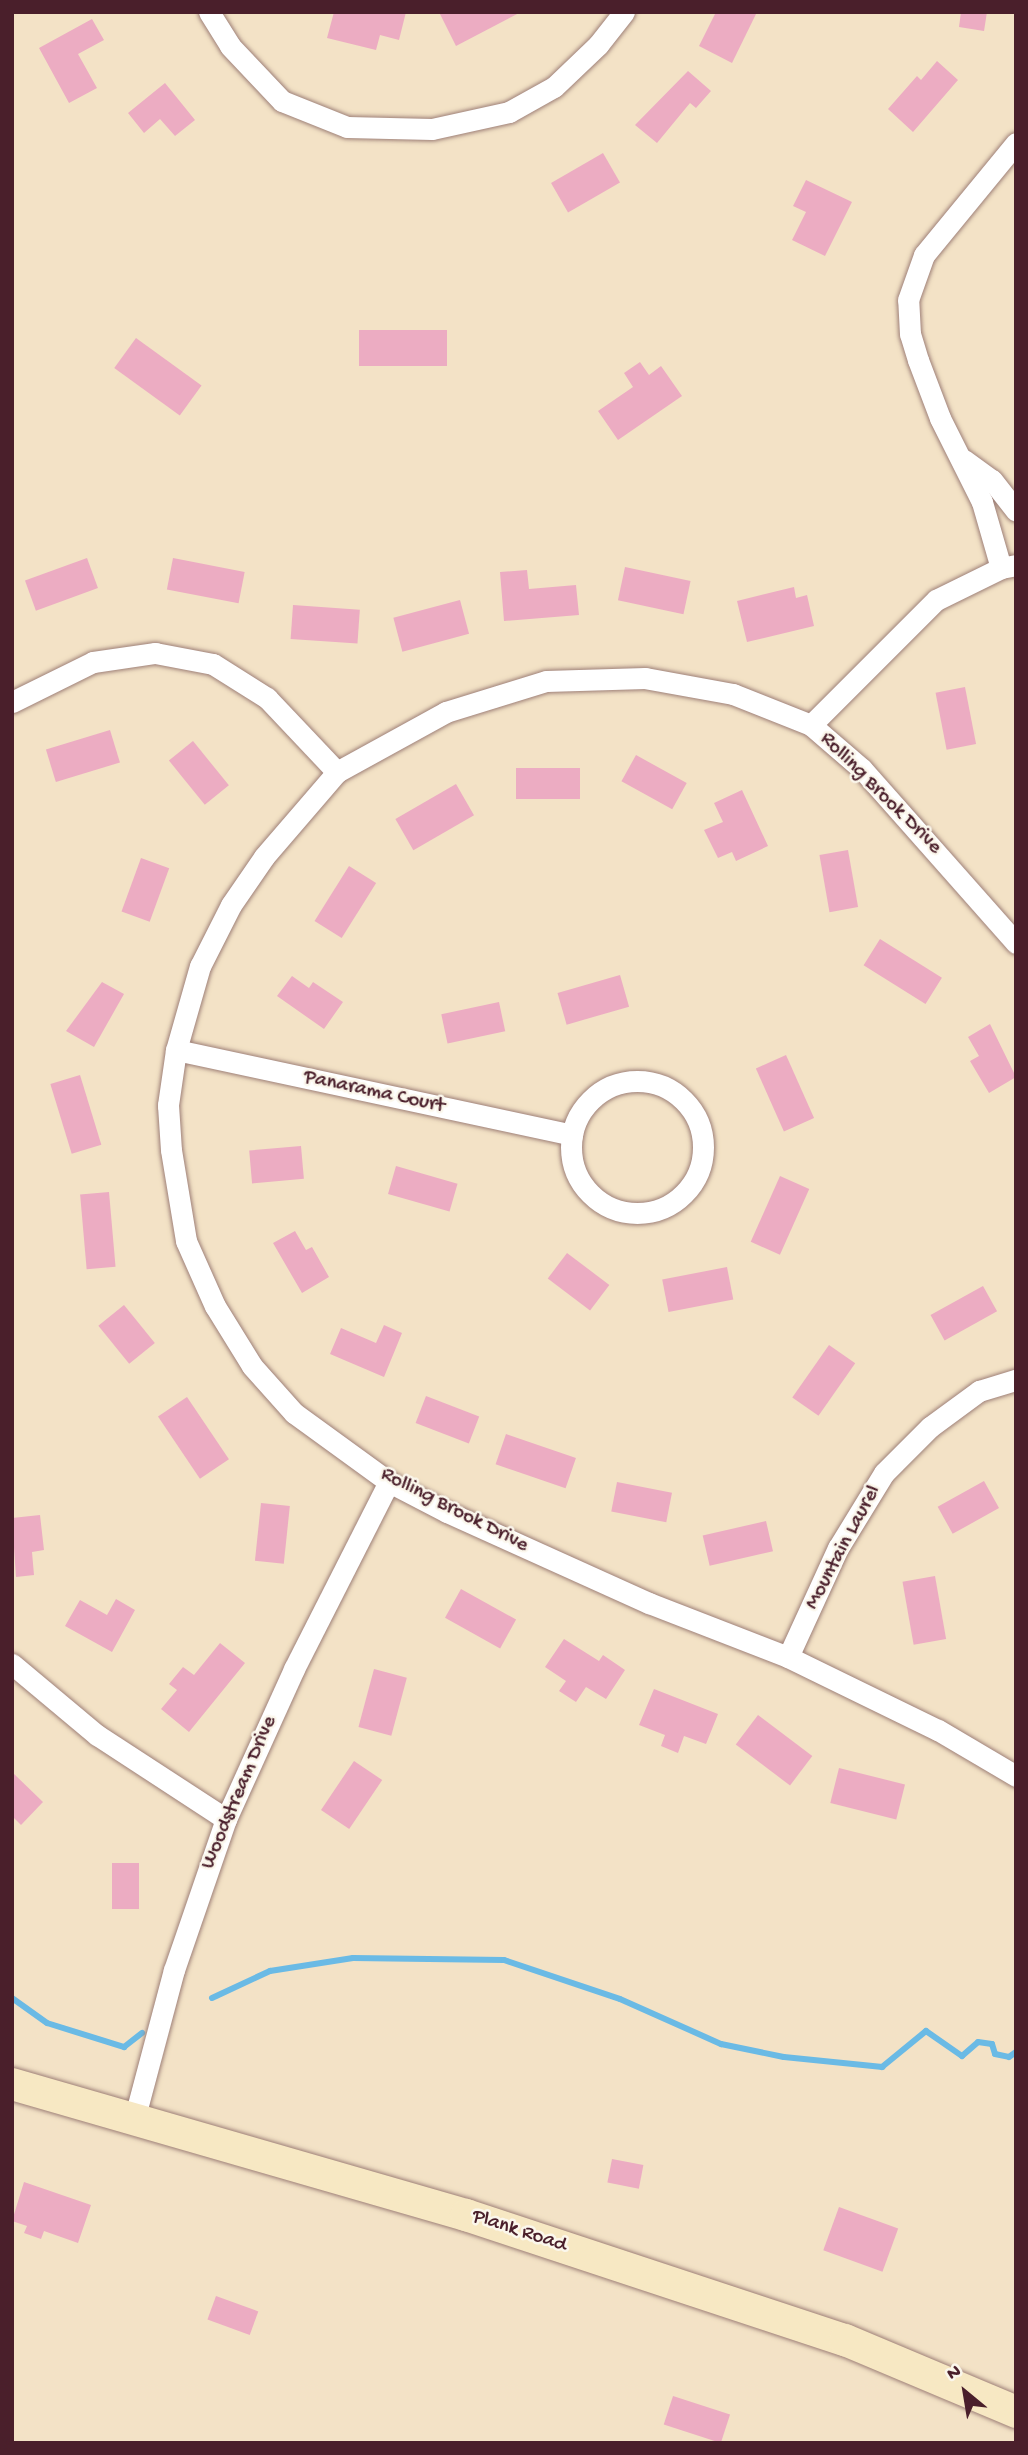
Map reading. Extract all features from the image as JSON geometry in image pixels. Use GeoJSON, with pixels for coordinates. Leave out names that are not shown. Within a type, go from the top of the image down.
{"type":"FeatureCollection","features":[{"type":"Feature","properties":{"kind":"street"},"geometry":{"type":"LineString","coordinates":[[209,12],[230,46],[282,101],[347,127],[432,129],[509,112],[554,87],[598,45],[624,12]]}},
{"type":"Feature","properties":{"kind":"street"},"geometry":{"type":"LineString","coordinates":[[811,725],[936,600],[1008,567],[964,460],[940,418],[918,360],[910,334],[908,300],[924,255],[1016,143]]}},
{"type":"Feature","properties":{"kind":"street"},"geometry":{"type":"LineString","coordinates":[[964,460],[992,480],[1016,511]]}},
{"type":"Feature","properties":{"kind":"street"},"geometry":{"type":"LineString","coordinates":[[12,702],[93,662],[155,653],[214,664],[267,698],[337,772]]}},
{"type":"Feature","properties":{"kind":"street","name":"Rolling Brook Drive"},"geometry":{"type":"LineString","coordinates":[[1016,943],[914,824],[862,769],[811,725],[733,694],[645,678],[546,681],[446,712],[337,772],[264,857],[231,905],[200,966],[176,1050],[168,1105],[171,1150],[187,1241],[215,1306],[252,1366],[294,1413],[389,1482],[649,1603],[788,1657],[938,1730],[1016,1776]]}},
{"type":"Feature","properties":{"kind":"street","name":"Panarama Court"},"geometry":{"type":"LineString","coordinates":[[176,1050],[572,1135]]}},
{"type":"Feature","properties":{"kind":"street"},"geometry":{"type":"LineString","coordinates":[[623,1082],[649,1082],[673,1091],[692,1109],[702,1133],[703,1159],[693,1183],[675,1202],[651,1212],[625,1213],[601,1203],[582,1185],[572,1161],[572,1135],[581,1111],[600,1093],[623,1082]]}},
{"type":"Feature","properties":{"kind":"street","name":"Mountain Laurel"},"geometry":{"type":"LineString","coordinates":[[788,1657],[838,1548],[884,1473],[930,1427],[979,1391],[1016,1380]]}},
{"type":"Feature","properties":{"kind":"street","name":"Woodstream Drive"},"geometry":{"type":"LineString","coordinates":[[134,2120],[174,1970],[226,1819],[294,1669],[389,1482]]}},
{"type":"Feature","properties":{"kind":"street"},"geometry":{"type":"LineString","coordinates":[[12,1664],[97,1735],[226,1819]]}},
{"type":"Feature","properties":{"kind":"street","name":"Plank Road"},"geometry":{"type":"LineString","coordinates":[[12,2084],[466,2214],[819,2331],[1016,2412]]}},
{"type":"Feature","properties":{"kind":"building"},"geometry":{"type":"Polygon","coordinates":[[[334,12],[406,12],[399,40],[380,35],[376,50],[327,38],[334,12]]]}},
{"type":"Feature","properties":{"kind":"building"},"geometry":{"type":"Polygon","coordinates":[[[439,12],[521,12],[456,46],[439,12]]]}},
{"type":"Feature","properties":{"kind":"building"},"geometry":{"type":"Polygon","coordinates":[[[716,12],[757,12],[732,63],[699,46],[716,12]]]}},
{"type":"Feature","properties":{"kind":"building"},"geometry":{"type":"Polygon","coordinates":[[[961,12],[987,12],[984,31],[959,27],[961,12]]]}},
{"type":"Feature","properties":{"kind":"building"},"geometry":{"type":"Polygon","coordinates":[[[92,19],[104,40],[78,54],[97,88],[69,103],[39,48],[92,19]]]}},
{"type":"Feature","properties":{"kind":"building"},"geometry":{"type":"Polygon","coordinates":[[[937,61],[958,80],[913,132],[888,109],[917,76],[921,80],[937,61]]]}},
{"type":"Feature","properties":{"kind":"building"},"geometry":{"type":"Polygon","coordinates":[[[688,71],[711,91],[696,108],[690,103],[657,143],[635,125],[688,71]]]}},
{"type":"Feature","properties":{"kind":"building"},"geometry":{"type":"Polygon","coordinates":[[[165,83],[195,120],[175,136],[160,119],[144,133],[128,113],[165,83]]]}},
{"type":"Feature","properties":{"kind":"building"},"geometry":{"type":"Polygon","coordinates":[[[603,153],[620,182],[568,212],[551,183],[603,153]]]}},
{"type":"Feature","properties":{"kind":"building"},"geometry":{"type":"Polygon","coordinates":[[[806,180],[852,202],[825,256],[792,240],[806,212],[793,206],[806,180]]]}},
{"type":"Feature","properties":{"kind":"building"},"geometry":{"type":"Polygon","coordinates":[[[359,330],[447,330],[447,366],[359,366],[359,330]]]}},
{"type":"Feature","properties":{"kind":"building"},"geometry":{"type":"Polygon","coordinates":[[[136,338],[202,386],[180,416],[114,368],[136,338]]]}},
{"type":"Feature","properties":{"kind":"building"},"geometry":{"type":"Polygon","coordinates":[[[640,362],[649,375],[661,366],[682,396],[618,440],[598,411],[633,387],[624,373],[640,362]]]}},
{"type":"Feature","properties":{"kind":"building"},"geometry":{"type":"Polygon","coordinates":[[[87,558],[98,588],[36,611],[25,581],[87,558]]]}},
{"type":"Feature","properties":{"kind":"building"},"geometry":{"type":"Polygon","coordinates":[[[173,558],[245,572],[239,603],[167,589],[173,558]]]}},
{"type":"Feature","properties":{"kind":"building"},"geometry":{"type":"Polygon","coordinates":[[[625,567],[691,581],[683,614],[618,600],[625,567]]]}},
{"type":"Feature","properties":{"kind":"building"},"geometry":{"type":"Polygon","coordinates":[[[527,570],[529,589],[576,585],[579,615],[504,621],[500,572],[527,570]]]}},
{"type":"Feature","properties":{"kind":"building"},"geometry":{"type":"Polygon","coordinates":[[[794,587],[796,598],[807,595],[814,626],[747,642],[737,601],[794,587]]]}},
{"type":"Feature","properties":{"kind":"building"},"geometry":{"type":"Polygon","coordinates":[[[460,600],[469,634],[402,652],[393,618],[460,600]]]}},
{"type":"Feature","properties":{"kind":"building"},"geometry":{"type":"Polygon","coordinates":[[[293,605],[360,610],[357,644],[291,639],[293,605]]]}},
{"type":"Feature","properties":{"kind":"building"},"geometry":{"type":"Polygon","coordinates":[[[965,687],[976,744],[947,750],[936,693],[965,687]]]}},
{"type":"Feature","properties":{"kind":"building"},"geometry":{"type":"Polygon","coordinates":[[[110,730],[120,763],[56,782],[46,750],[110,730]]]}},
{"type":"Feature","properties":{"kind":"building"},"geometry":{"type":"Polygon","coordinates":[[[193,741],[229,785],[205,805],[169,761],[193,741]]]}},
{"type":"Feature","properties":{"kind":"building"},"geometry":{"type":"Polygon","coordinates":[[[636,755],[687,783],[672,809],[621,781],[636,755]]]}},
{"type":"Feature","properties":{"kind":"building"},"geometry":{"type":"Polygon","coordinates":[[[516,768],[580,768],[580,799],[516,799],[516,768]]]}},
{"type":"Feature","properties":{"kind":"building"},"geometry":{"type":"Polygon","coordinates":[[[456,784],[474,815],[413,850],[395,819],[456,784]]]}},
{"type":"Feature","properties":{"kind":"building"},"geometry":{"type":"Polygon","coordinates":[[[742,790],[768,846],[736,861],[732,852],[718,858],[704,830],[723,822],[714,803],[742,790]]]}},
{"type":"Feature","properties":{"kind":"building"},"geometry":{"type":"Polygon","coordinates":[[[848,850],[858,907],[830,912],[819,855],[848,850]]]}},
{"type":"Feature","properties":{"kind":"building"},"geometry":{"type":"Polygon","coordinates":[[[141,858],[169,868],[150,922],[122,912],[141,858]]]}},
{"type":"Feature","properties":{"kind":"building"},"geometry":{"type":"Polygon","coordinates":[[[349,866],[376,883],[342,938],[315,921],[349,866]]]}},
{"type":"Feature","properties":{"kind":"building"},"geometry":{"type":"Polygon","coordinates":[[[880,939],[942,978],[925,1004],[864,965],[880,939]]]}},
{"type":"Feature","properties":{"kind":"building"},"geometry":{"type":"Polygon","coordinates":[[[620,975],[629,1007],[567,1025],[558,993],[620,975]]]}},
{"type":"Feature","properties":{"kind":"building"},"geometry":{"type":"Polygon","coordinates":[[[292,976],[309,988],[313,982],[343,1002],[324,1029],[277,996],[292,976]]]}},
{"type":"Feature","properties":{"kind":"building"},"geometry":{"type":"Polygon","coordinates":[[[102,982],[124,994],[94,1047],[66,1031],[102,982]]]}},
{"type":"Feature","properties":{"kind":"building"},"geometry":{"type":"Polygon","coordinates":[[[499,1002],[505,1031],[448,1044],[441,1014],[499,1002]]]}},
{"type":"Feature","properties":{"kind":"building"},"geometry":{"type":"Polygon","coordinates":[[[990,1024],[1016,1077],[989,1093],[970,1061],[979,1056],[968,1037],[990,1024]]]}},
{"type":"Feature","properties":{"kind":"building"},"geometry":{"type":"Polygon","coordinates":[[[786,1055],[814,1118],[784,1131],[756,1068],[786,1055]]]}},
{"type":"Feature","properties":{"kind":"building"},"geometry":{"type":"Polygon","coordinates":[[[80,1075],[101,1145],[72,1154],[50,1084],[80,1075]]]}},
{"type":"Feature","properties":{"kind":"building"},"geometry":{"type":"Polygon","coordinates":[[[301,1146],[304,1179],[252,1183],[249,1151],[301,1146]]]}},
{"type":"Feature","properties":{"kind":"building"},"geometry":{"type":"Polygon","coordinates":[[[396,1166],[458,1184],[450,1212],[388,1194],[396,1166]]]}},
{"type":"Feature","properties":{"kind":"building"},"geometry":{"type":"Polygon","coordinates":[[[780,1176],[809,1189],[780,1255],[751,1242],[780,1176]]]}},
{"type":"Feature","properties":{"kind":"building"},"geometry":{"type":"Polygon","coordinates":[[[109,1192],[116,1267],[87,1269],[80,1195],[109,1192]]]}},
{"type":"Feature","properties":{"kind":"building"},"geometry":{"type":"Polygon","coordinates":[[[295,1231],[306,1250],[312,1247],[329,1277],[302,1293],[273,1243],[295,1231]]]}},
{"type":"Feature","properties":{"kind":"building"},"geometry":{"type":"Polygon","coordinates":[[[567,1253],[609,1285],[590,1310],[548,1279],[567,1253]]]}},
{"type":"Feature","properties":{"kind":"building"},"geometry":{"type":"Polygon","coordinates":[[[727,1267],[733,1299],[669,1312],[662,1280],[727,1267]]]}},
{"type":"Feature","properties":{"kind":"building"},"geometry":{"type":"Polygon","coordinates":[[[983,1286],[997,1311],[945,1340],[931,1315],[983,1286]]]}},
{"type":"Feature","properties":{"kind":"building"},"geometry":{"type":"Polygon","coordinates":[[[124,1305],[155,1343],[129,1364],[98,1326],[124,1305]]]}},
{"type":"Feature","properties":{"kind":"building"},"geometry":{"type":"Polygon","coordinates":[[[384,1325],[402,1333],[384,1377],[330,1354],[341,1328],[376,1343],[384,1325]]]}},
{"type":"Feature","properties":{"kind":"building"},"geometry":{"type":"Polygon","coordinates":[[[829,1345],[855,1363],[819,1416],[792,1397],[829,1345]]]}},
{"type":"Feature","properties":{"kind":"building"},"geometry":{"type":"Polygon","coordinates":[[[426,1396],[479,1416],[469,1444],[416,1423],[426,1396]]]}},
{"type":"Feature","properties":{"kind":"building"},"geometry":{"type":"Polygon","coordinates":[[[187,1397],[229,1459],[200,1479],[158,1417],[187,1397]]]}},
{"type":"Feature","properties":{"kind":"building"},"geometry":{"type":"Polygon","coordinates":[[[506,1434],[576,1458],[566,1488],[496,1464],[506,1434]]]}},
{"type":"Feature","properties":{"kind":"building"},"geometry":{"type":"Polygon","coordinates":[[[984,1481],[999,1508],[953,1534],[938,1507],[984,1481]]]}},
{"type":"Feature","properties":{"kind":"building"},"geometry":{"type":"Polygon","coordinates":[[[617,1482],[672,1493],[666,1522],[611,1511],[617,1482]]]}},
{"type":"Feature","properties":{"kind":"building"},"geometry":{"type":"Polygon","coordinates":[[[261,1503],[290,1506],[284,1564],[255,1561],[261,1503]]]}},
{"type":"Feature","properties":{"kind":"building"},"geometry":{"type":"Polygon","coordinates":[[[40,1515],[44,1550],[32,1552],[34,1575],[16,1577],[12,1518],[40,1515]]]}},
{"type":"Feature","properties":{"kind":"building"},"geometry":{"type":"Polygon","coordinates":[[[766,1521],[773,1551],[710,1566],[703,1536],[766,1521]]]}},
{"type":"Feature","properties":{"kind":"building"},"geometry":{"type":"Polygon","coordinates":[[[935,1576],[946,1639],[914,1645],[903,1582],[935,1576]]]}},
{"type":"Feature","properties":{"kind":"building"},"geometry":{"type":"Polygon","coordinates":[[[461,1589],[516,1620],[500,1648],[445,1618],[461,1589]]]}},
{"type":"Feature","properties":{"kind":"building"},"geometry":{"type":"Polygon","coordinates":[[[116,1599],[135,1610],[112,1652],[65,1626],[80,1600],[107,1615],[116,1599]]]}},
{"type":"Feature","properties":{"kind":"building"},"geometry":{"type":"Polygon","coordinates":[[[564,1639],[599,1661],[603,1655],[625,1670],[606,1699],[586,1687],[576,1702],[559,1691],[566,1681],[545,1667],[564,1639]]]}},
{"type":"Feature","properties":{"kind":"building"},"geometry":{"type":"Polygon","coordinates":[[[220,1643],[245,1663],[189,1732],[161,1709],[177,1690],[169,1684],[183,1667],[194,1675],[220,1643]]]}},
{"type":"Feature","properties":{"kind":"building"},"geometry":{"type":"Polygon","coordinates":[[[374,1669],[407,1678],[391,1736],[358,1727],[374,1669]]]}},
{"type":"Feature","properties":{"kind":"building"},"geometry":{"type":"Polygon","coordinates":[[[654,1689],[718,1714],[706,1744],[684,1736],[678,1753],[661,1746],[665,1735],[639,1725],[654,1689]]]}},
{"type":"Feature","properties":{"kind":"building"},"geometry":{"type":"Polygon","coordinates":[[[758,1715],[812,1756],[790,1785],[736,1745],[758,1715]]]}},
{"type":"Feature","properties":{"kind":"building"},"geometry":{"type":"Polygon","coordinates":[[[354,1761],[382,1780],[349,1829],[321,1810],[354,1761]]]}},
{"type":"Feature","properties":{"kind":"building"},"geometry":{"type":"Polygon","coordinates":[[[839,1768],[905,1784],[896,1819],[830,1803],[839,1768]]]}},
{"type":"Feature","properties":{"kind":"building"},"geometry":{"type":"Polygon","coordinates":[[[12,1772],[43,1802],[21,1825],[12,1816],[12,1772]]]}},
{"type":"Feature","properties":{"kind":"building"},"geometry":{"type":"Polygon","coordinates":[[[112,1863],[139,1863],[139,1909],[112,1909],[112,1863]]]}},
{"type":"Feature","properties":{"kind":"building"},"geometry":{"type":"Polygon","coordinates":[[[612,2159],[643,2165],[639,2189],[607,2183],[612,2159]]]}},
{"type":"Feature","properties":{"kind":"building"},"geometry":{"type":"Polygon","coordinates":[[[24,2182],[91,2205],[78,2243],[44,2231],[41,2239],[24,2233],[27,2226],[12,2221],[24,2182]]]}},
{"type":"Feature","properties":{"kind":"building"},"geometry":{"type":"Polygon","coordinates":[[[839,2207],[898,2229],[882,2272],[823,2250],[839,2207]]]}},
{"type":"Feature","properties":{"kind":"building"},"geometry":{"type":"Polygon","coordinates":[[[216,2296],[258,2311],[250,2335],[207,2319],[216,2296]]]}},
{"type":"Feature","properties":{"kind":"building"},"geometry":{"type":"Polygon","coordinates":[[[673,2396],[730,2415],[721,2443],[664,2425],[673,2396]]]}},
{"type":"Feature","properties":{"kind":"waterway"},"geometry":{"type":"LineString","coordinates":[[212,1998],[270,1971],[353,1958],[504,1960],[620,1999],[721,2044],[784,2057],[882,2067],[926,2031],[962,2056],[978,2042],[992,2044],[995,2054],[1009,2057],[1016,2052]]}},
{"type":"Feature","properties":{"kind":"waterway"},"geometry":{"type":"LineString","coordinates":[[12,1998],[47,2023],[124,2047],[142,2033]]}}]}
